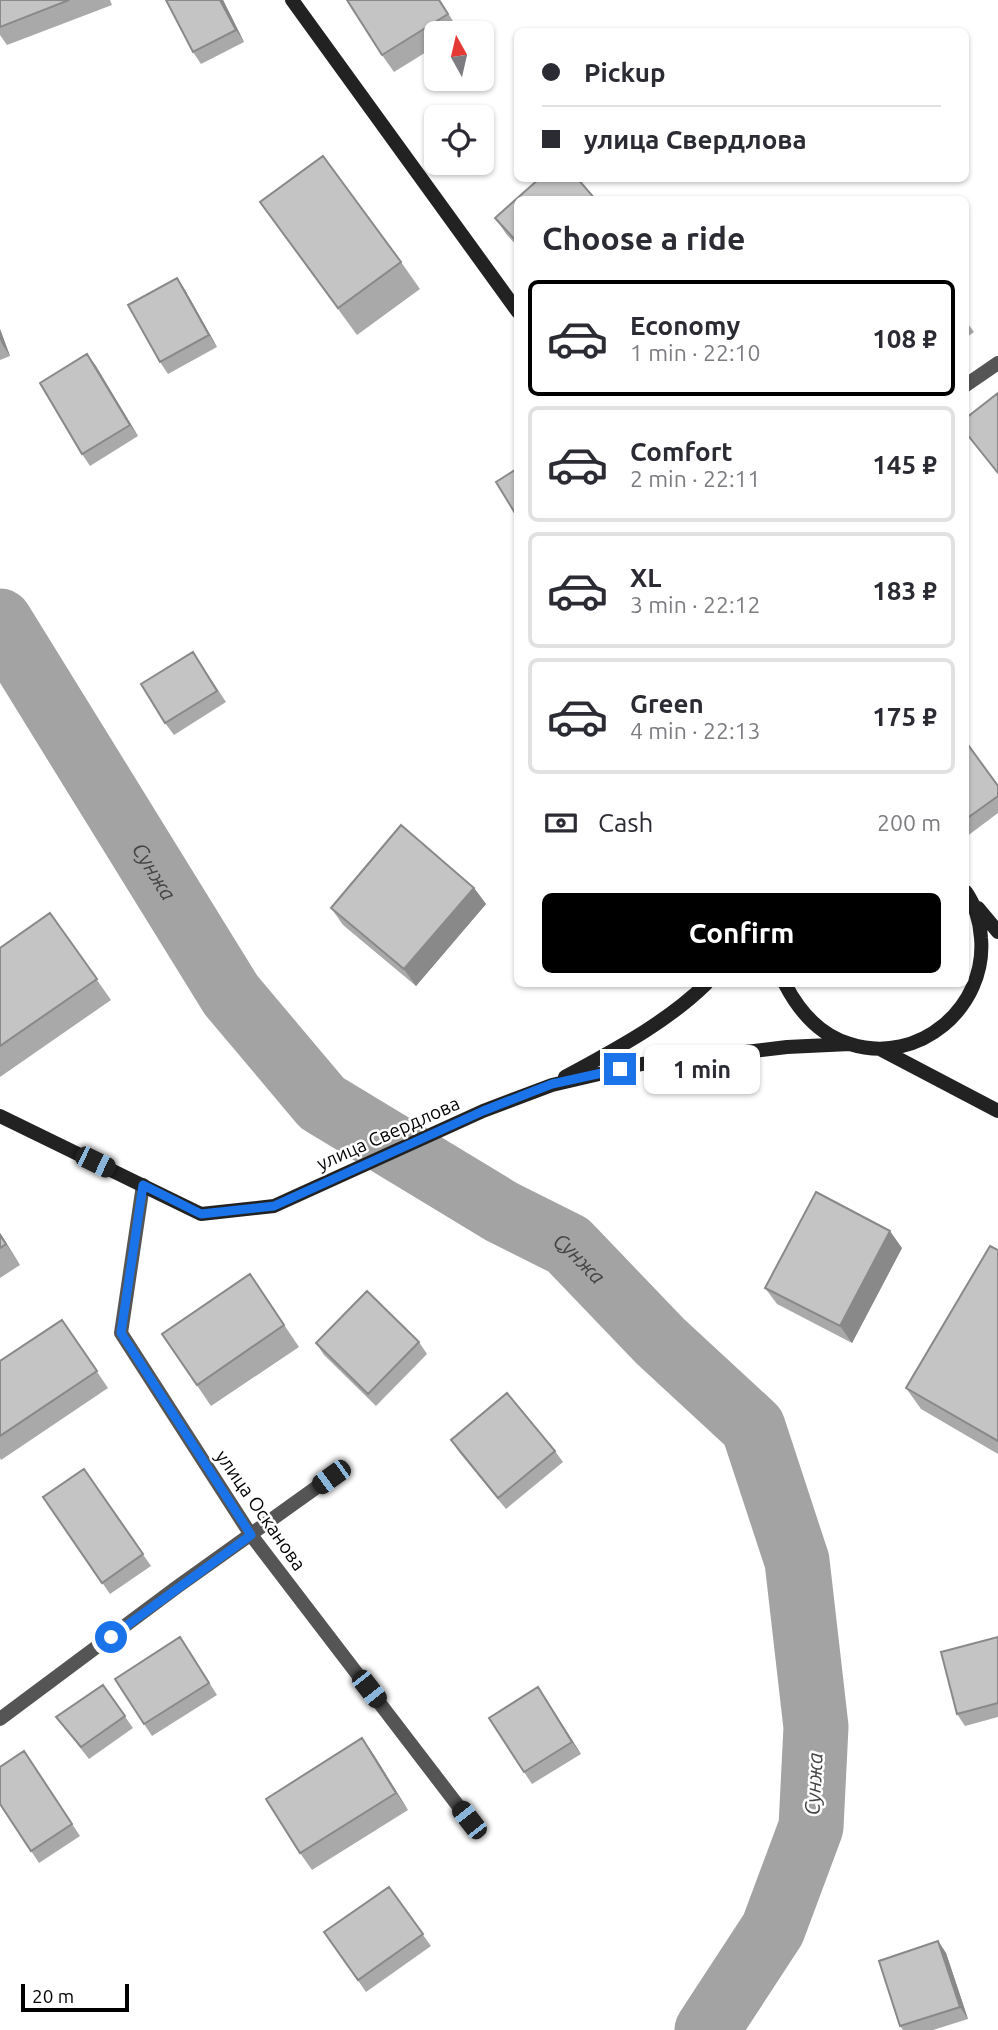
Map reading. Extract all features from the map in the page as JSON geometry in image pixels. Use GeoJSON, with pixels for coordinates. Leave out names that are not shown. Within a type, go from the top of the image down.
{"type":"FeatureCollection","features":[{"type":"Feature","properties":{"kind":"street"},"geometry":{"type":"LineString","coordinates":[[292,0],[514,306]]}},
{"type":"Feature","properties":{"kind":"street"},"geometry":{"type":"LineString","coordinates":[[969,383],[998,363]]}},
{"type":"Feature","properties":{"kind":"street"},"geometry":{"type":"LineString","coordinates":[[969,896],[998,932]]}},
{"type":"Feature","properties":{"kind":"street"},"geometry":{"type":"LineString","coordinates":[[787,987],[800,1011],[823,1031],[850,1044],[880,1049],[911,1045],[938,1031],[960,1010],[975,984],[982,944],[980,924],[969,899]]}},
{"type":"Feature","properties":{"kind":"street"},"geometry":{"type":"LineString","coordinates":[[552,1084],[631,1040],[703,987]]}},
{"type":"Feature","properties":{"kind":"street","name":"улица Свердлова"},"geometry":{"type":"LineString","coordinates":[[143,1185],[201,1214],[274,1206],[483,1111],[552,1084],[642,1064],[787,1047],[850,1044]]}},
{"type":"Feature","properties":{"kind":"street"},"geometry":{"type":"LineString","coordinates":[[880,1049],[998,1110]]}},
{"type":"Feature","properties":{"kind":"street"},"geometry":{"type":"LineString","coordinates":[[0,1116],[143,1185]]}},
{"type":"Feature","properties":{"kind":"street","name":"улица Осканова"},"geometry":{"type":"LineString","coordinates":[[143,1185],[121,1333],[251,1535],[469,1820]]}},
{"type":"Feature","properties":{"kind":"street"},"geometry":{"type":"LineString","coordinates":[[0,1719],[331,1477]]}},
{"type":"Feature","properties":{"kind":"building"},"geometry":{"type":"Polygon","coordinates":[[[0,0],[69,0],[0,27],[0,0]]]}},
{"type":"Feature","properties":{"kind":"building"},"geometry":{"type":"Polygon","coordinates":[[[166,0],[220,0],[236,30],[193,52],[166,0]]]}},
{"type":"Feature","properties":{"kind":"building"},"geometry":{"type":"Polygon","coordinates":[[[347,0],[439,0],[448,14],[437,21],[424,21],[424,29],[382,55],[347,0]]]}},
{"type":"Feature","properties":{"kind":"building"},"geometry":{"type":"Polygon","coordinates":[[[323,156],[401,262],[338,308],[260,202],[323,156]]]}},
{"type":"Feature","properties":{"kind":"building"},"geometry":{"type":"Polygon","coordinates":[[[536,182],[580,182],[593,196],[520,196],[536,182]]]}},
{"type":"Feature","properties":{"kind":"building"},"geometry":{"type":"Polygon","coordinates":[[[514,201],[514,239],[495,218],[514,201]]]}},
{"type":"Feature","properties":{"kind":"building"},"geometry":{"type":"Polygon","coordinates":[[[177,278],[209,335],[160,362],[128,305],[177,278]]]}},
{"type":"Feature","properties":{"kind":"building"},"geometry":{"type":"Polygon","coordinates":[[[87,354],[130,425],[82,454],[40,383],[87,354]]]}},
{"type":"Feature","properties":{"kind":"building"},"geometry":{"type":"Polygon","coordinates":[[[998,393],[998,473],[969,437],[969,416],[998,393]]]}},
{"type":"Feature","properties":{"kind":"building"},"geometry":{"type":"Polygon","coordinates":[[[514,471],[514,511],[496,482],[514,471]]]}},
{"type":"Feature","properties":{"kind":"building"},"geometry":{"type":"Polygon","coordinates":[[[193,652],[217,691],[165,723],[141,684],[193,652]]]}},
{"type":"Feature","properties":{"kind":"building"},"geometry":{"type":"Polygon","coordinates":[[[969,746],[998,786],[998,796],[969,817],[969,746]]]}},
{"type":"Feature","properties":{"kind":"building"},"geometry":{"type":"Polygon","coordinates":[[[401,825],[474,888],[404,969],[331,908],[401,825]]]}},
{"type":"Feature","properties":{"kind":"building"},"geometry":{"type":"Polygon","coordinates":[[[50,913],[97,979],[0,1046],[0,948],[50,913]]]}},
{"type":"Feature","properties":{"kind":"building"},"geometry":{"type":"Polygon","coordinates":[[[816,1192],[890,1231],[840,1326],[765,1288],[816,1192]]]}},
{"type":"Feature","properties":{"kind":"building"},"geometry":{"type":"Polygon","coordinates":[[[0,1235],[6,1244],[0,1248],[0,1235]]]}},
{"type":"Feature","properties":{"kind":"building"},"geometry":{"type":"Polygon","coordinates":[[[990,1246],[998,1250],[998,1441],[906,1388],[990,1246]]]}},
{"type":"Feature","properties":{"kind":"building"},"geometry":{"type":"Polygon","coordinates":[[[250,1274],[284,1325],[197,1385],[162,1334],[250,1274]]]}},
{"type":"Feature","properties":{"kind":"building"},"geometry":{"type":"Polygon","coordinates":[[[367,1291],[419,1342],[368,1394],[316,1343],[367,1291]]]}},
{"type":"Feature","properties":{"kind":"building"},"geometry":{"type":"Polygon","coordinates":[[[62,1320],[97,1371],[0,1436],[0,1361],[62,1320]]]}},
{"type":"Feature","properties":{"kind":"building"},"geometry":{"type":"Polygon","coordinates":[[[507,1393],[555,1451],[498,1498],[451,1440],[507,1393]]]}},
{"type":"Feature","properties":{"kind":"building"},"geometry":{"type":"Polygon","coordinates":[[[84,1469],[143,1554],[102,1583],[43,1497],[84,1469]]]}},
{"type":"Feature","properties":{"kind":"building"},"geometry":{"type":"Polygon","coordinates":[[[180,1637],[209,1683],[144,1724],[115,1679],[180,1637]]]}},
{"type":"Feature","properties":{"kind":"building"},"geometry":{"type":"Polygon","coordinates":[[[998,1637],[998,1703],[957,1714],[941,1652],[998,1637]]]}},
{"type":"Feature","properties":{"kind":"building"},"geometry":{"type":"Polygon","coordinates":[[[103,1685],[125,1716],[81,1747],[56,1717],[103,1685]]]}},
{"type":"Feature","properties":{"kind":"building"},"geometry":{"type":"Polygon","coordinates":[[[538,1687],[572,1742],[524,1772],[489,1718],[538,1687]]]}},
{"type":"Feature","properties":{"kind":"building"},"geometry":{"type":"Polygon","coordinates":[[[362,1738],[396,1793],[300,1853],[266,1799],[362,1738]]]}},
{"type":"Feature","properties":{"kind":"building"},"geometry":{"type":"Polygon","coordinates":[[[24,1751],[72,1824],[31,1851],[0,1804],[0,1767],[24,1751]]]}},
{"type":"Feature","properties":{"kind":"building"},"geometry":{"type":"Polygon","coordinates":[[[389,1887],[423,1934],[358,1980],[324,1932],[389,1887]]]}},
{"type":"Feature","properties":{"kind":"building"},"geometry":{"type":"Polygon","coordinates":[[[938,1941],[960,2007],[900,2026],[879,1961],[938,1941]]]}},
{"type":"Feature","properties":{"kind":"waterway","name":"Сунжа"},"geometry":{"type":"LineString","coordinates":[[0,621],[231,995],[322,1103],[502,1212],[568,1245],[660,1341],[753,1427],[797,1561],[816,1727],[811,1827],[773,1929],[707,2030]]}},
{"type":"Feature","properties":{"kind":"route"},"geometry":{"type":"LineString","coordinates":[[111,1637],[251,1535],[121,1333],[143,1185],[201,1214],[274,1206],[483,1111],[552,1084],[620,1069]]}}]}
